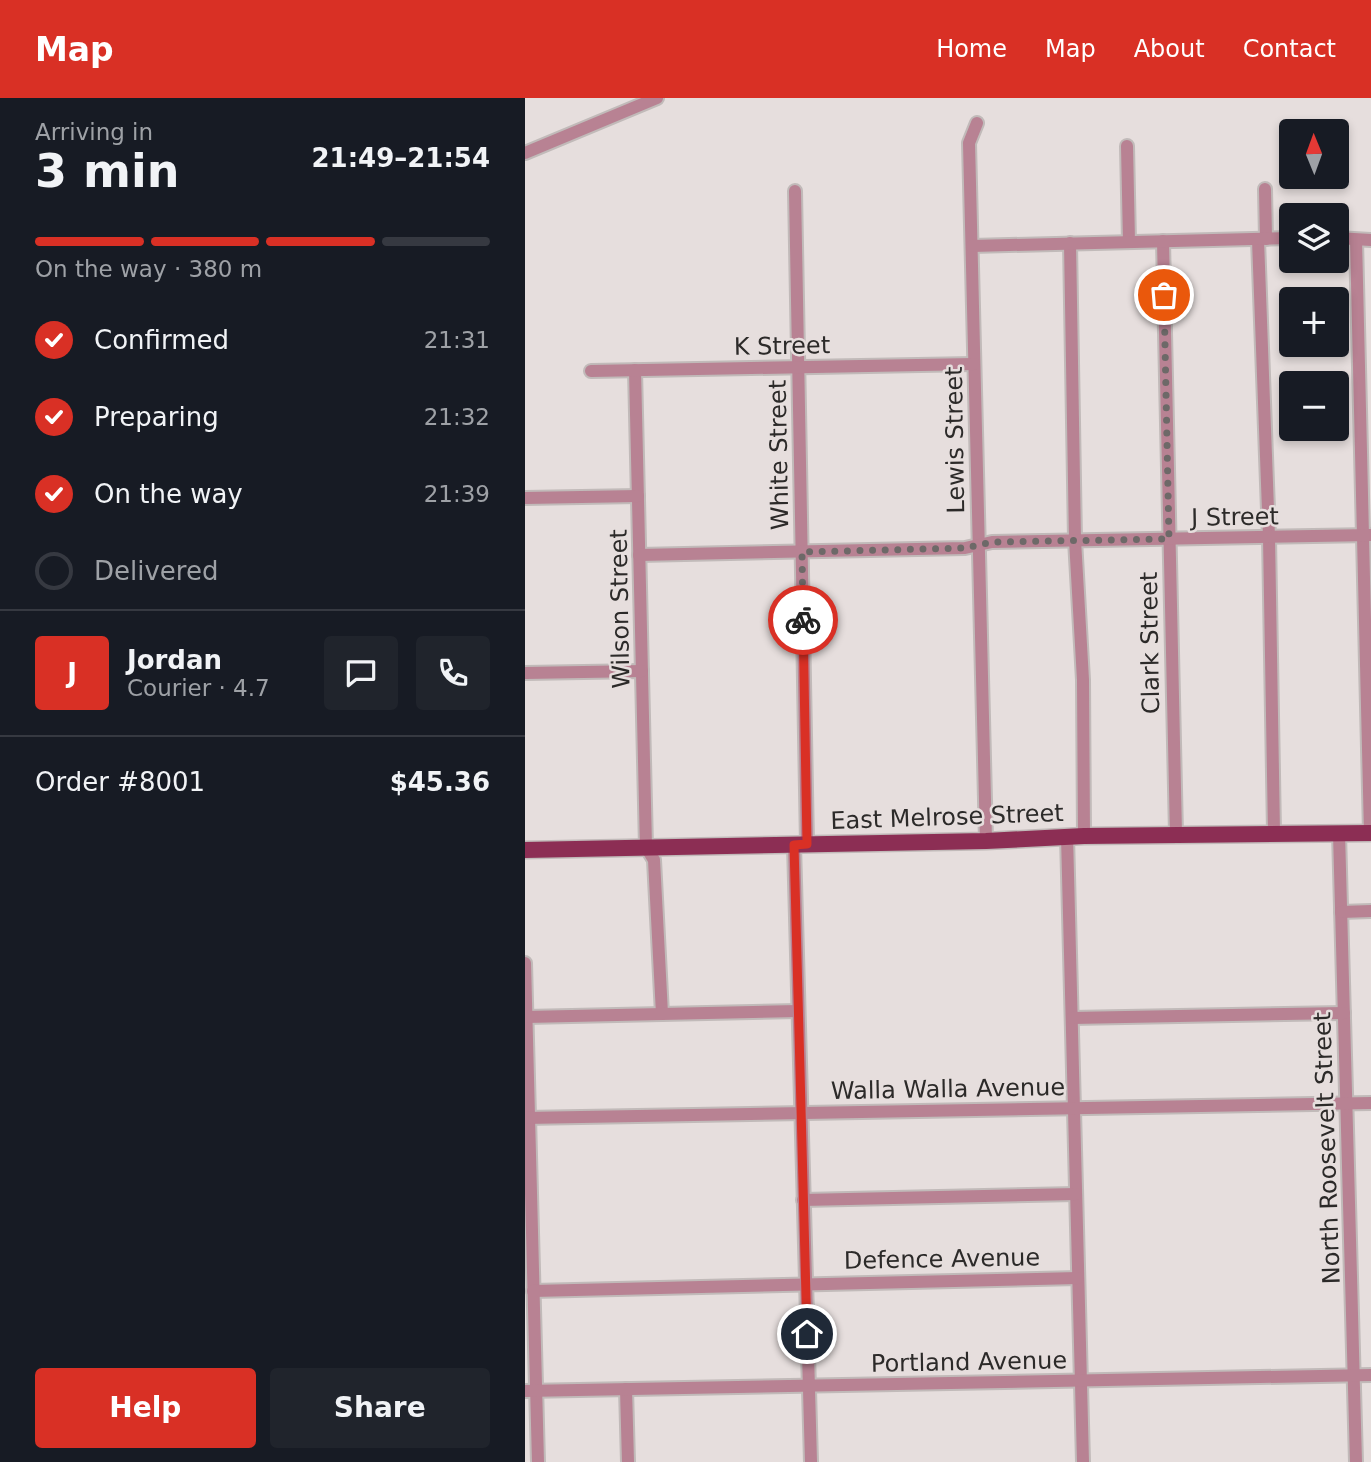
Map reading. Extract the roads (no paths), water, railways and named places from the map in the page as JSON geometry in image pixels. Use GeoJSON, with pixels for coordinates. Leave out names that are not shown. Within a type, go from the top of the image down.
{"type":"FeatureCollection","features":[{"type":"Feature","properties":{"kind":"main road","name":"East Melrose Street"},"geometry":{"type":"LineString","coordinates":[[525,850],[986,841],[1067,836],[1370,833]]}},
{"type":"Feature","properties":{"kind":"street"},"geometry":{"type":"LineString","coordinates":[[525,153],[657,98]]}},
{"type":"Feature","properties":{"kind":"street","name":"Lewis Street"},"geometry":{"type":"LineString","coordinates":[[977,123],[969,143],[986,841]]}},
{"type":"Feature","properties":{"kind":"street"},"geometry":{"type":"LineString","coordinates":[[1126,146],[1129,242]]}},
{"type":"Feature","properties":{"kind":"street"},"geometry":{"type":"LineString","coordinates":[[1265,189],[1262,239],[1274,833]]}},
{"type":"Feature","properties":{"kind":"street","name":"White Street"},"geometry":{"type":"LineString","coordinates":[[795,191],[802,552],[798,1011],[811,1462]]}},
{"type":"Feature","properties":{"kind":"street"},"geometry":{"type":"LineString","coordinates":[[972,246],[1279,238]]}},
{"type":"Feature","properties":{"kind":"street"},"geometry":{"type":"LineString","coordinates":[[1349,239],[1371,240]]}},
{"type":"Feature","properties":{"kind":"street"},"geometry":{"type":"LineString","coordinates":[[1356,240],[1367,535],[1370,833]]}},
{"type":"Feature","properties":{"kind":"street","name":"Clark Street"},"geometry":{"type":"LineString","coordinates":[[1163,241],[1176,834]]}},
{"type":"Feature","properties":{"kind":"street"},"geometry":{"type":"LineString","coordinates":[[1070,243],[1075,540],[1083,680],[1084,836]]}},
{"type":"Feature","properties":{"kind":"street","name":"K Street"},"geometry":{"type":"LineString","coordinates":[[591,371],[974,364]]}},
{"type":"Feature","properties":{"kind":"street","name":"Wilson Street"},"geometry":{"type":"LineString","coordinates":[[635,370],[646,848],[654,860],[662,1014]]}},
{"type":"Feature","properties":{"kind":"street"},"geometry":{"type":"LineString","coordinates":[[525,498],[638,496]]}},
{"type":"Feature","properties":{"kind":"street","name":"J Street"},"geometry":{"type":"LineString","coordinates":[[639,555],[965,548],[992,542],[1367,535]]}},
{"type":"Feature","properties":{"kind":"street"},"geometry":{"type":"LineString","coordinates":[[525,673],[642,671]]}},
{"type":"Feature","properties":{"kind":"street","name":"North Roosevelt Street"},"geometry":{"type":"LineString","coordinates":[[1339,834],[1356,1462]]}},
{"type":"Feature","properties":{"kind":"street"},"geometry":{"type":"LineString","coordinates":[[1067,836],[1083,1462]]}},
{"type":"Feature","properties":{"kind":"street"},"geometry":{"type":"LineString","coordinates":[[1341,912],[1371,911]]}},
{"type":"Feature","properties":{"kind":"street"},"geometry":{"type":"LineString","coordinates":[[525,963],[531,1391],[538,1462]]}},
{"type":"Feature","properties":{"kind":"street"},"geometry":{"type":"LineString","coordinates":[[526,1017],[798,1011]]}},
{"type":"Feature","properties":{"kind":"street"},"geometry":{"type":"LineString","coordinates":[[1072,1018],[1344,1013]]}},
{"type":"Feature","properties":{"kind":"street","name":"Walla Walla Avenue"},"geometry":{"type":"LineString","coordinates":[[527,1118],[1371,1103]]}},
{"type":"Feature","properties":{"kind":"street"},"geometry":{"type":"LineString","coordinates":[[803,1200],[1076,1194]]}},
{"type":"Feature","properties":{"kind":"street","name":"Defence Avenue"},"geometry":{"type":"LineString","coordinates":[[531,1298],[806,1283],[1078,1278]]}},
{"type":"Feature","properties":{"kind":"street","name":"Portland Avenue"},"geometry":{"type":"LineString","coordinates":[[531,1391],[1371,1375]]}},
{"type":"Feature","properties":{"kind":"street"},"geometry":{"type":"LineString","coordinates":[[626,1389],[628,1462]]}}]}
